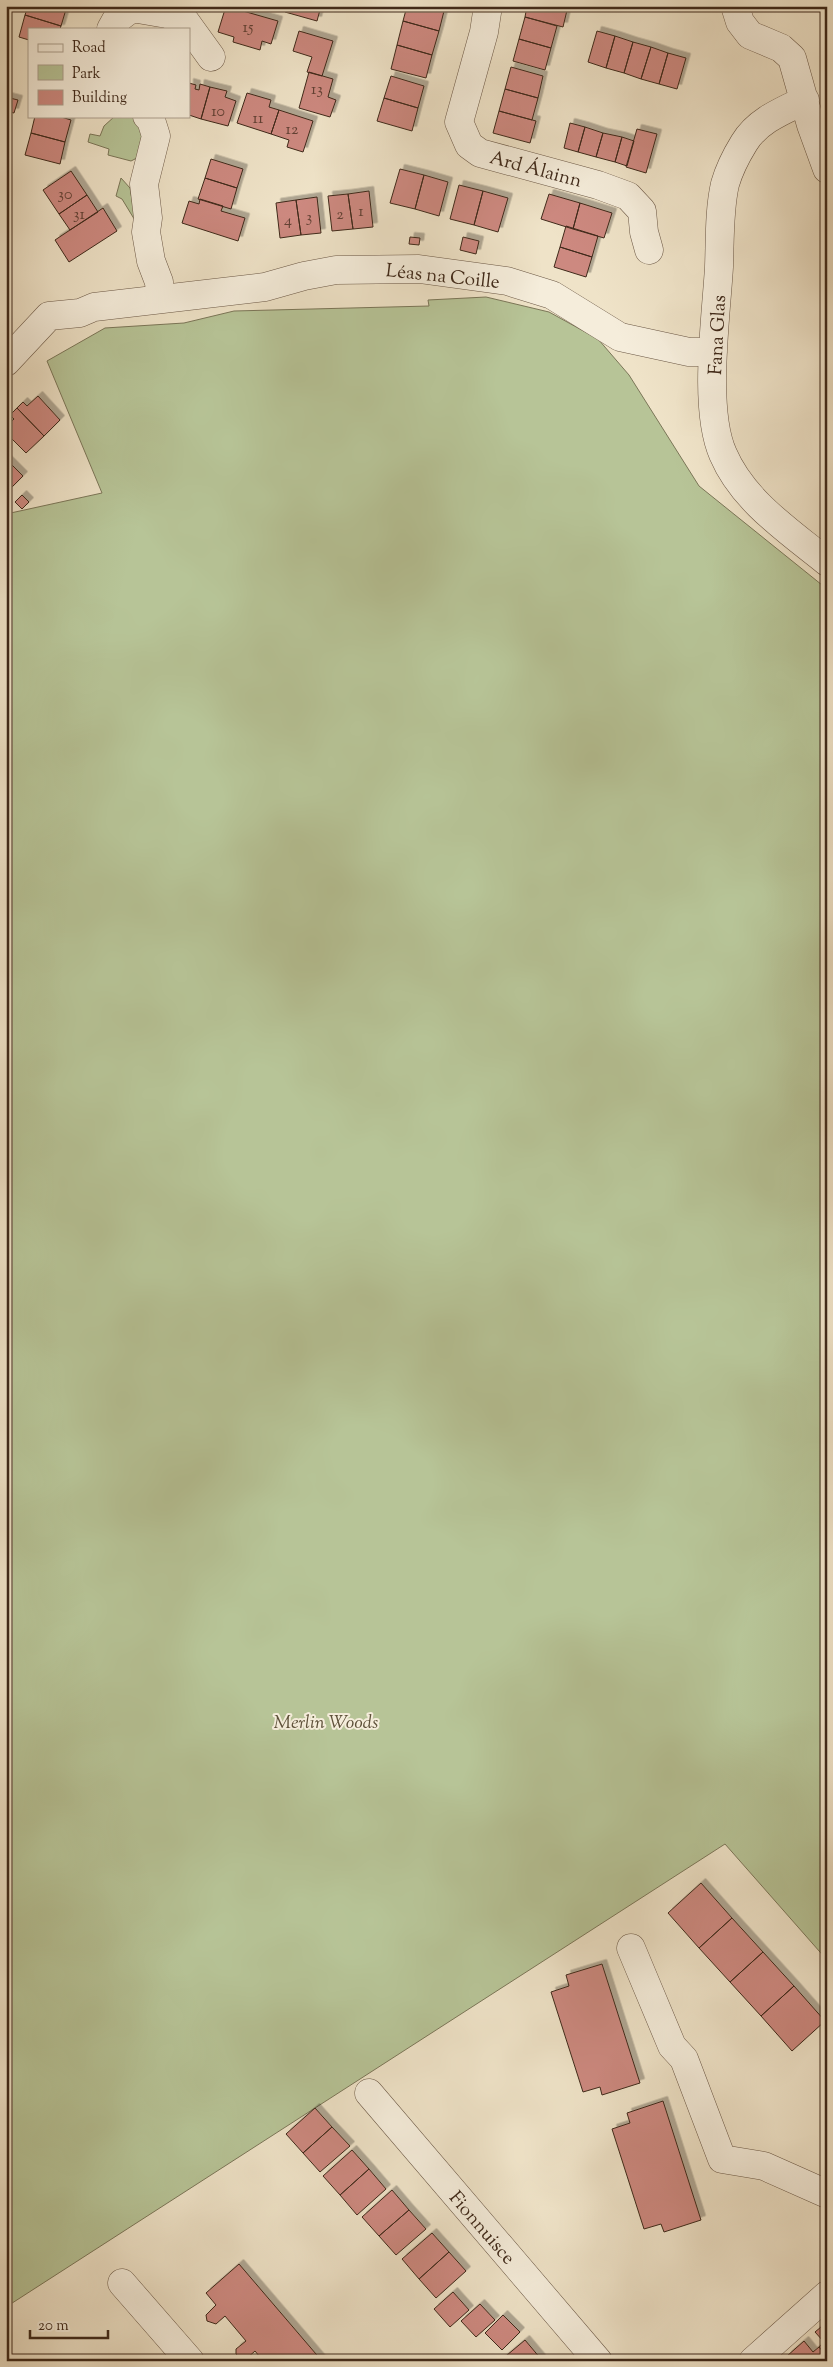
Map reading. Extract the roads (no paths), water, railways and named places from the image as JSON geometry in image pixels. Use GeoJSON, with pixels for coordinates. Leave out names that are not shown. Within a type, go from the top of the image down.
{"type":"FeatureCollection","features":[{"type":"Feature","properties":{"kind":"street","name":"Ard Álainn"},"geometry":{"type":"LineString","coordinates":[[488,6],[484,32],[459,122],[469,144],[480,153],[598,185],[628,196],[642,211],[644,232],[649,250]]}},
{"type":"Feature","properties":{"kind":"street"},"geometry":{"type":"LineString","coordinates":[[735,6],[740,22],[750,35],[781,48],[792,58],[811,125],[827,169]]}},
{"type":"Feature","properties":{"kind":"street"},"geometry":{"type":"LineString","coordinates":[[112,28],[116,20],[132,8],[180,18],[189,25],[211,58]]}},
{"type":"Feature","properties":{"kind":"street","name":"Fana Glas"},"geometry":{"type":"LineString","coordinates":[[804,100],[772,116],[751,133],[739,151],[728,176],[723,203],[714,352],[716,427],[720,446],[729,466],[753,499],[827,562]]}},
{"type":"Feature","properties":{"kind":"street"},"geometry":{"type":"LineString","coordinates":[[149,118],[156,136],[144,184],[148,218],[146,232],[151,261],[159,282],[160,299]]}},
{"type":"Feature","properties":{"kind":"street","name":"Léas na Coille"},"geometry":{"type":"LineString","coordinates":[[6,362],[49,316],[80,313],[94,307],[265,288],[304,276],[336,270],[419,269],[507,281],[552,295],[620,337],[689,352],[714,352]]}},
{"type":"Feature","properties":{"kind":"street"},"geometry":{"type":"LineString","coordinates":[[631,1948],[672,2046],[684,2059],[722,2159],[764,2166],[827,2194]]}},
{"type":"Feature","properties":{"kind":"street","name":"Fionnuisce"},"geometry":{"type":"LineString","coordinates":[[369,2093],[598,2361]]}},
{"type":"Feature","properties":{"kind":"street"},"geometry":{"type":"LineString","coordinates":[[122,2283],[190,2361]]}},
{"type":"Feature","properties":{"kind":"street"},"geometry":{"type":"LineString","coordinates":[[753,2361],[827,2295]]}},
{"type":"Feature","properties":{"kind":"park label","name":"Merlin Woods"},"geometry":{"type":"Point","coordinates":[326,1721]}}]}
